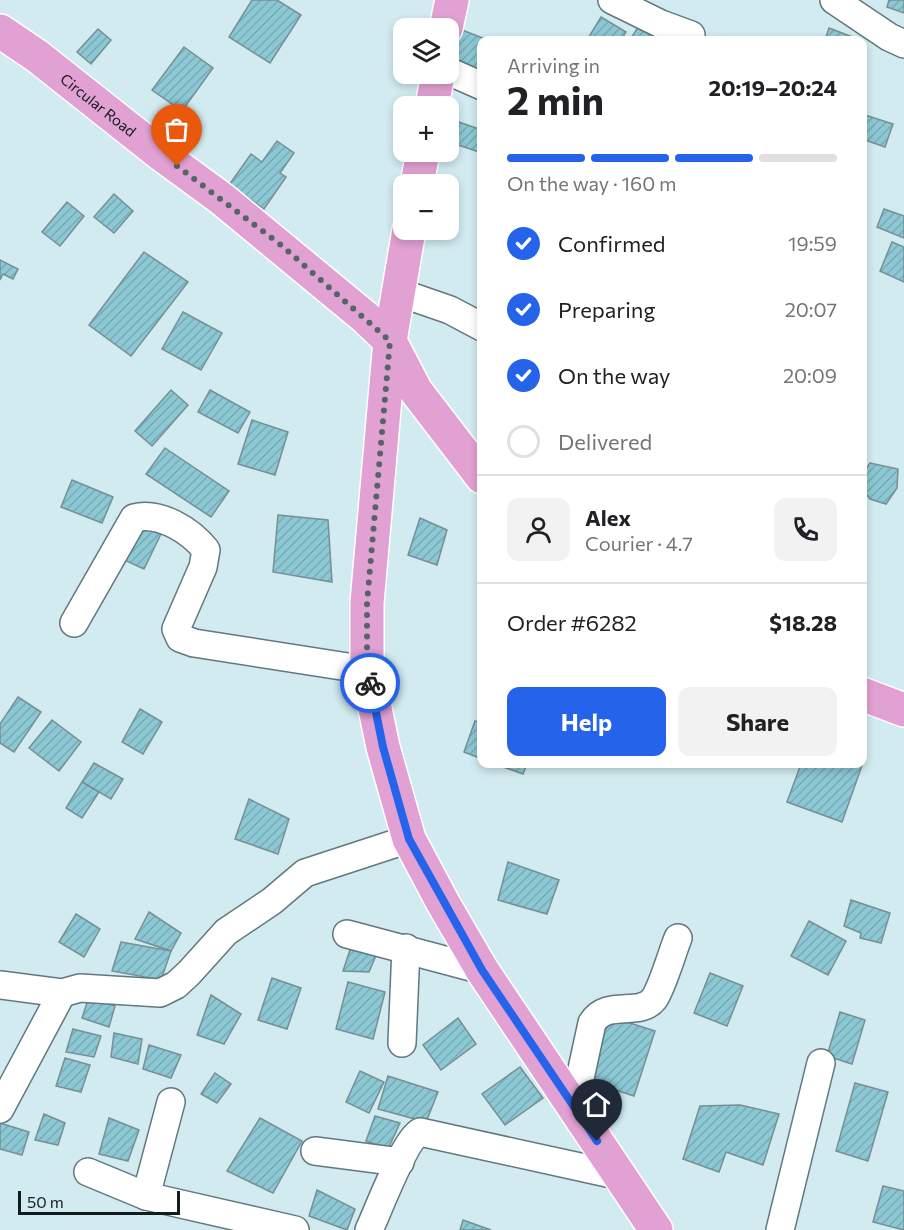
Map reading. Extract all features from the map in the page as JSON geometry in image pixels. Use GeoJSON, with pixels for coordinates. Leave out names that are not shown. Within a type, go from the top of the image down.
{"type":"FeatureCollection","features":[{"type":"Feature","properties":{"kind":"main road"},"geometry":{"type":"LineString","coordinates":[[448,18],[452,0]]}},
{"type":"Feature","properties":{"kind":"main road","name":"Circular Road"},"geometry":{"type":"LineString","coordinates":[[0,31],[37,56],[281,245],[390,341]]}},
{"type":"Feature","properties":{"kind":"main road"},"geometry":{"type":"LineString","coordinates":[[407,240],[390,341],[367,603],[367,670],[383,747],[409,839],[482,970],[656,1230]]}},
{"type":"Feature","properties":{"kind":"main road"},"geometry":{"type":"LineString","coordinates":[[390,341],[416,391],[477,470]]}},
{"type":"Feature","properties":{"kind":"main road"},"geometry":{"type":"LineString","coordinates":[[867,696],[904,710]]}},
{"type":"Feature","properties":{"kind":"street"},"geometry":{"type":"LineString","coordinates":[[612,0],[661,24],[691,35]]}},
{"type":"Feature","properties":{"kind":"street"},"geometry":{"type":"LineString","coordinates":[[834,0],[889,37],[904,44]]}},
{"type":"Feature","properties":{"kind":"street"},"geometry":{"type":"LineString","coordinates":[[459,76],[477,84]]}},
{"type":"Feature","properties":{"kind":"street"},"geometry":{"type":"LineString","coordinates":[[398,292],[450,310],[477,324]]}},
{"type":"Feature","properties":{"kind":"street"},"geometry":{"type":"LineString","coordinates":[[74,623],[134,518],[146,514],[156,516],[195,537],[206,550],[203,567],[176,629],[180,638],[194,643],[367,670]]}},
{"type":"Feature","properties":{"kind":"street"},"geometry":{"type":"LineString","coordinates":[[0,985],[62,993],[80,988],[160,993],[176,985],[189,973],[226,932],[273,901],[305,873],[409,839]]}},
{"type":"Feature","properties":{"kind":"street"},"geometry":{"type":"LineString","coordinates":[[347,934],[482,970]]}},
{"type":"Feature","properties":{"kind":"street"},"geometry":{"type":"LineString","coordinates":[[574,1106],[592,1023],[597,1014],[608,1010],[645,1006],[654,999],[678,938]]}},
{"type":"Feature","properties":{"kind":"street"},"geometry":{"type":"LineString","coordinates":[[402,1043],[406,948]]}},
{"type":"Feature","properties":{"kind":"street"},"geometry":{"type":"LineString","coordinates":[[0,1109],[62,993]]}},
{"type":"Feature","properties":{"kind":"street"},"geometry":{"type":"LineString","coordinates":[[780,1230],[821,1062]]}},
{"type":"Feature","properties":{"kind":"street"},"geometry":{"type":"LineString","coordinates":[[146,1196],[171,1102]]}},
{"type":"Feature","properties":{"kind":"street"},"geometry":{"type":"LineString","coordinates":[[369,1230],[400,1162],[415,1134],[420,1132],[621,1176]]}},
{"type":"Feature","properties":{"kind":"street"},"geometry":{"type":"LineString","coordinates":[[315,1151],[400,1162]]}},
{"type":"Feature","properties":{"kind":"street"},"geometry":{"type":"LineString","coordinates":[[88,1172],[146,1196],[295,1230]]}},
{"type":"Feature","properties":{"kind":"building"},"geometry":{"type":"Polygon","coordinates":[[[252,0],[277,0],[301,15],[270,63],[229,37],[252,0]]]}},
{"type":"Feature","properties":{"kind":"building"},"geometry":{"type":"Polygon","coordinates":[[[889,0],[904,0],[904,13],[887,7],[889,0]]]}},
{"type":"Feature","properties":{"kind":"building"},"geometry":{"type":"Polygon","coordinates":[[[601,17],[626,32],[624,36],[589,36],[601,17]]]}},
{"type":"Feature","properties":{"kind":"building"},"geometry":{"type":"Polygon","coordinates":[[[638,27],[654,36],[632,36],[638,27]]]}},
{"type":"Feature","properties":{"kind":"building"},"geometry":{"type":"Polygon","coordinates":[[[829,28],[850,36],[826,36],[829,28]]]}},
{"type":"Feature","properties":{"kind":"building"},"geometry":{"type":"Polygon","coordinates":[[[98,29],[111,40],[91,64],[77,52],[98,29]]]}},
{"type":"Feature","properties":{"kind":"building"},"geometry":{"type":"Polygon","coordinates":[[[462,30],[478,36],[477,72],[459,65],[459,38],[462,30]]]}},
{"type":"Feature","properties":{"kind":"building"},"geometry":{"type":"Polygon","coordinates":[[[184,47],[213,68],[182,111],[152,90],[184,47]]]}},
{"type":"Feature","properties":{"kind":"building"},"geometry":{"type":"Polygon","coordinates":[[[867,116],[893,124],[885,147],[867,141],[867,116]]]}},
{"type":"Feature","properties":{"kind":"building"},"geometry":{"type":"Polygon","coordinates":[[[459,122],[477,128],[477,151],[459,145],[459,122]]]}},
{"type":"Feature","properties":{"kind":"building"},"geometry":{"type":"Polygon","coordinates":[[[277,141],[294,153],[280,173],[286,177],[264,209],[229,185],[251,154],[262,162],[277,141]]]}},
{"type":"Feature","properties":{"kind":"building"},"geometry":{"type":"Polygon","coordinates":[[[114,194],[133,211],[114,233],[94,217],[114,194]]]}},
{"type":"Feature","properties":{"kind":"building"},"geometry":{"type":"Polygon","coordinates":[[[67,202],[84,216],[60,246],[42,232],[67,202]]]}},
{"type":"Feature","properties":{"kind":"building"},"geometry":{"type":"Polygon","coordinates":[[[884,209],[904,216],[904,238],[877,227],[884,209]]]}},
{"type":"Feature","properties":{"kind":"building"},"geometry":{"type":"Polygon","coordinates":[[[892,242],[904,247],[904,282],[880,271],[892,242]]]}},
{"type":"Feature","properties":{"kind":"building"},"geometry":{"type":"Polygon","coordinates":[[[144,252],[188,282],[131,356],[89,325],[144,252]]]}},
{"type":"Feature","properties":{"kind":"building"},"geometry":{"type":"Polygon","coordinates":[[[0,260],[18,269],[13,279],[3,274],[0,280],[0,260]]]}},
{"type":"Feature","properties":{"kind":"building"},"geometry":{"type":"Polygon","coordinates":[[[183,312],[222,333],[201,370],[162,349],[183,312]]]}},
{"type":"Feature","properties":{"kind":"building"},"geometry":{"type":"Polygon","coordinates":[[[171,390],[188,405],[152,446],[135,431],[171,390]]]}},
{"type":"Feature","properties":{"kind":"building"},"geometry":{"type":"Polygon","coordinates":[[[210,390],[250,412],[238,433],[198,412],[210,390]]]}},
{"type":"Feature","properties":{"kind":"building"},"geometry":{"type":"Polygon","coordinates":[[[252,420],[288,432],[275,475],[238,464],[252,420]]]}},
{"type":"Feature","properties":{"kind":"building"},"geometry":{"type":"Polygon","coordinates":[[[165,448],[229,491],[211,517],[146,474],[165,448]]]}},
{"type":"Feature","properties":{"kind":"building"},"geometry":{"type":"Polygon","coordinates":[[[870,463],[898,469],[897,488],[886,504],[870,499],[867,495],[867,468],[870,463]]]}},
{"type":"Feature","properties":{"kind":"building"},"geometry":{"type":"Polygon","coordinates":[[[72,480],[113,497],[102,523],[61,507],[72,480]]]}},
{"type":"Feature","properties":{"kind":"building"},"geometry":{"type":"Polygon","coordinates":[[[278,515],[328,520],[332,582],[273,572],[278,515]]]}},
{"type":"Feature","properties":{"kind":"building"},"geometry":{"type":"Polygon","coordinates":[[[420,518],[447,530],[437,565],[408,555],[420,518]]]}},
{"type":"Feature","properties":{"kind":"building"},"geometry":{"type":"Polygon","coordinates":[[[138,524],[161,534],[144,569],[122,559],[138,524]]]}},
{"type":"Feature","properties":{"kind":"building"},"geometry":{"type":"Polygon","coordinates":[[[18,697],[41,712],[14,752],[0,743],[0,724],[18,697]]]}},
{"type":"Feature","properties":{"kind":"building"},"geometry":{"type":"Polygon","coordinates":[[[140,709],[162,722],[143,754],[122,742],[140,709]]]}},
{"type":"Feature","properties":{"kind":"building"},"geometry":{"type":"Polygon","coordinates":[[[52,720],[81,742],[59,771],[29,748],[52,720]]]}},
{"type":"Feature","properties":{"kind":"building"},"geometry":{"type":"Polygon","coordinates":[[[475,721],[477,722],[477,757],[464,752],[475,721]]]}},
{"type":"Feature","properties":{"kind":"building"},"geometry":{"type":"Polygon","coordinates":[[[94,763],[123,779],[111,799],[82,782],[94,763]]]}},
{"type":"Feature","properties":{"kind":"building"},"geometry":{"type":"Polygon","coordinates":[[[506,768],[525,768],[523,774],[506,768]]]}},
{"type":"Feature","properties":{"kind":"building"},"geometry":{"type":"Polygon","coordinates":[[[800,768],[861,768],[842,822],[787,802],[800,768]]]}},
{"type":"Feature","properties":{"kind":"building"},"geometry":{"type":"Polygon","coordinates":[[[82,782],[99,792],[82,818],[66,808],[82,782]]]}},
{"type":"Feature","properties":{"kind":"building"},"geometry":{"type":"Polygon","coordinates":[[[249,799],[289,819],[278,854],[235,839],[249,799]]]}},
{"type":"Feature","properties":{"kind":"building"},"geometry":{"type":"Polygon","coordinates":[[[508,862],[559,880],[547,914],[498,900],[508,862]]]}},
{"type":"Feature","properties":{"kind":"building"},"geometry":{"type":"Polygon","coordinates":[[[851,900],[890,913],[881,943],[860,938],[861,933],[844,926],[851,900]]]}},
{"type":"Feature","properties":{"kind":"building"},"geometry":{"type":"Polygon","coordinates":[[[149,912],[181,933],[171,951],[135,939],[149,912]]]}},
{"type":"Feature","properties":{"kind":"building"},"geometry":{"type":"Polygon","coordinates":[[[76,914],[100,929],[84,957],[59,942],[76,914]]]}},
{"type":"Feature","properties":{"kind":"building"},"geometry":{"type":"Polygon","coordinates":[[[809,921],[846,941],[828,975],[791,956],[809,921]]]}},
{"type":"Feature","properties":{"kind":"building"},"geometry":{"type":"Polygon","coordinates":[[[121,942],[171,951],[161,980],[112,971],[121,942]]]}},
{"type":"Feature","properties":{"kind":"building"},"geometry":{"type":"Polygon","coordinates":[[[351,947],[377,953],[369,972],[343,971],[351,947]]]}},
{"type":"Feature","properties":{"kind":"building"},"geometry":{"type":"Polygon","coordinates":[[[710,973],[743,986],[727,1026],[694,1013],[710,973]]]}},
{"type":"Feature","properties":{"kind":"building"},"geometry":{"type":"Polygon","coordinates":[[[272,978],[301,988],[287,1029],[258,1020],[272,978]]]}},
{"type":"Feature","properties":{"kind":"building"},"geometry":{"type":"Polygon","coordinates":[[[348,982],[385,992],[373,1039],[336,1029],[348,982]]]}},
{"type":"Feature","properties":{"kind":"building"},"geometry":{"type":"Polygon","coordinates":[[[211,995],[241,1014],[224,1044],[197,1035],[211,995]]]}},
{"type":"Feature","properties":{"kind":"building"},"geometry":{"type":"Polygon","coordinates":[[[89,997],[115,1006],[109,1027],[82,1018],[89,997]]]}},
{"type":"Feature","properties":{"kind":"building"},"geometry":{"type":"Polygon","coordinates":[[[840,1012],[865,1020],[852,1064],[827,1056],[840,1012]]]}},
{"type":"Feature","properties":{"kind":"building"},"geometry":{"type":"Polygon","coordinates":[[[605,1015],[655,1031],[634,1096],[584,1080],[605,1015]]]}},
{"type":"Feature","properties":{"kind":"building"},"geometry":{"type":"Polygon","coordinates":[[[458,1018],[476,1044],[441,1070],[423,1045],[458,1018]]]}},
{"type":"Feature","properties":{"kind":"building"},"geometry":{"type":"Polygon","coordinates":[[[73,1029],[101,1036],[94,1057],[66,1052],[73,1029]]]}},
{"type":"Feature","properties":{"kind":"building"},"geometry":{"type":"Polygon","coordinates":[[[114,1033],[142,1039],[138,1064],[111,1057],[114,1033]]]}},
{"type":"Feature","properties":{"kind":"building"},"geometry":{"type":"Polygon","coordinates":[[[149,1045],[181,1055],[171,1078],[143,1069],[149,1045]]]}},
{"type":"Feature","properties":{"kind":"building"},"geometry":{"type":"Polygon","coordinates":[[[65,1058],[90,1065],[81,1092],[56,1086],[65,1058]]]}},
{"type":"Feature","properties":{"kind":"building"},"geometry":{"type":"Polygon","coordinates":[[[520,1067],[543,1098],[505,1125],[482,1094],[520,1067]]]}},
{"type":"Feature","properties":{"kind":"building"},"geometry":{"type":"Polygon","coordinates":[[[360,1071],[384,1082],[369,1113],[346,1102],[360,1071]]]}},
{"type":"Feature","properties":{"kind":"building"},"geometry":{"type":"Polygon","coordinates":[[[215,1073],[231,1084],[217,1103],[201,1094],[215,1073]]]}},
{"type":"Feature","properties":{"kind":"building"},"geometry":{"type":"Polygon","coordinates":[[[388,1076],[438,1092],[426,1122],[378,1109],[388,1076]]]}},
{"type":"Feature","properties":{"kind":"building"},"geometry":{"type":"Polygon","coordinates":[[[855,1083],[888,1092],[868,1161],[836,1151],[855,1083]]]}},
{"type":"Feature","properties":{"kind":"building"},"geometry":{"type":"Polygon","coordinates":[[[740,1105],[779,1114],[763,1165],[726,1152],[719,1172],[683,1159],[700,1106],[740,1105]]]}},
{"type":"Feature","properties":{"kind":"building"},"geometry":{"type":"Polygon","coordinates":[[[44,1114],[65,1123],[58,1145],[35,1140],[44,1114]]]}},
{"type":"Feature","properties":{"kind":"building"},"geometry":{"type":"Polygon","coordinates":[[[375,1116],[400,1123],[388,1149],[366,1141],[375,1116]]]}},
{"type":"Feature","properties":{"kind":"building"},"geometry":{"type":"Polygon","coordinates":[[[109,1118],[139,1130],[128,1161],[99,1154],[109,1118]]]}},
{"type":"Feature","properties":{"kind":"building"},"geometry":{"type":"Polygon","coordinates":[[[260,1118],[302,1141],[273,1193],[227,1171],[260,1118]]]}},
{"type":"Feature","properties":{"kind":"building"},"geometry":{"type":"Polygon","coordinates":[[[0,1123],[29,1132],[22,1155],[0,1149],[0,1123]]]}},
{"type":"Feature","properties":{"kind":"building"},"geometry":{"type":"Polygon","coordinates":[[[883,1186],[904,1191],[904,1230],[873,1222],[883,1186]]]}},
{"type":"Feature","properties":{"kind":"building"},"geometry":{"type":"Polygon","coordinates":[[[317,1190],[355,1209],[347,1230],[309,1216],[317,1190]]]}},
{"type":"Feature","properties":{"kind":"building"},"geometry":{"type":"Polygon","coordinates":[[[463,1220],[491,1230],[460,1230],[463,1220]]]}},
{"type":"Feature","properties":{"kind":"way so far"},"geometry":{"type":"LineString","coordinates":[[177,166],[281,245],[390,341],[367,603],[367,670],[370,683]]}},
{"type":"Feature","properties":{"kind":"route"},"geometry":{"type":"LineString","coordinates":[[370,683],[383,747],[409,839],[482,970],[597,1141]]}}]}
